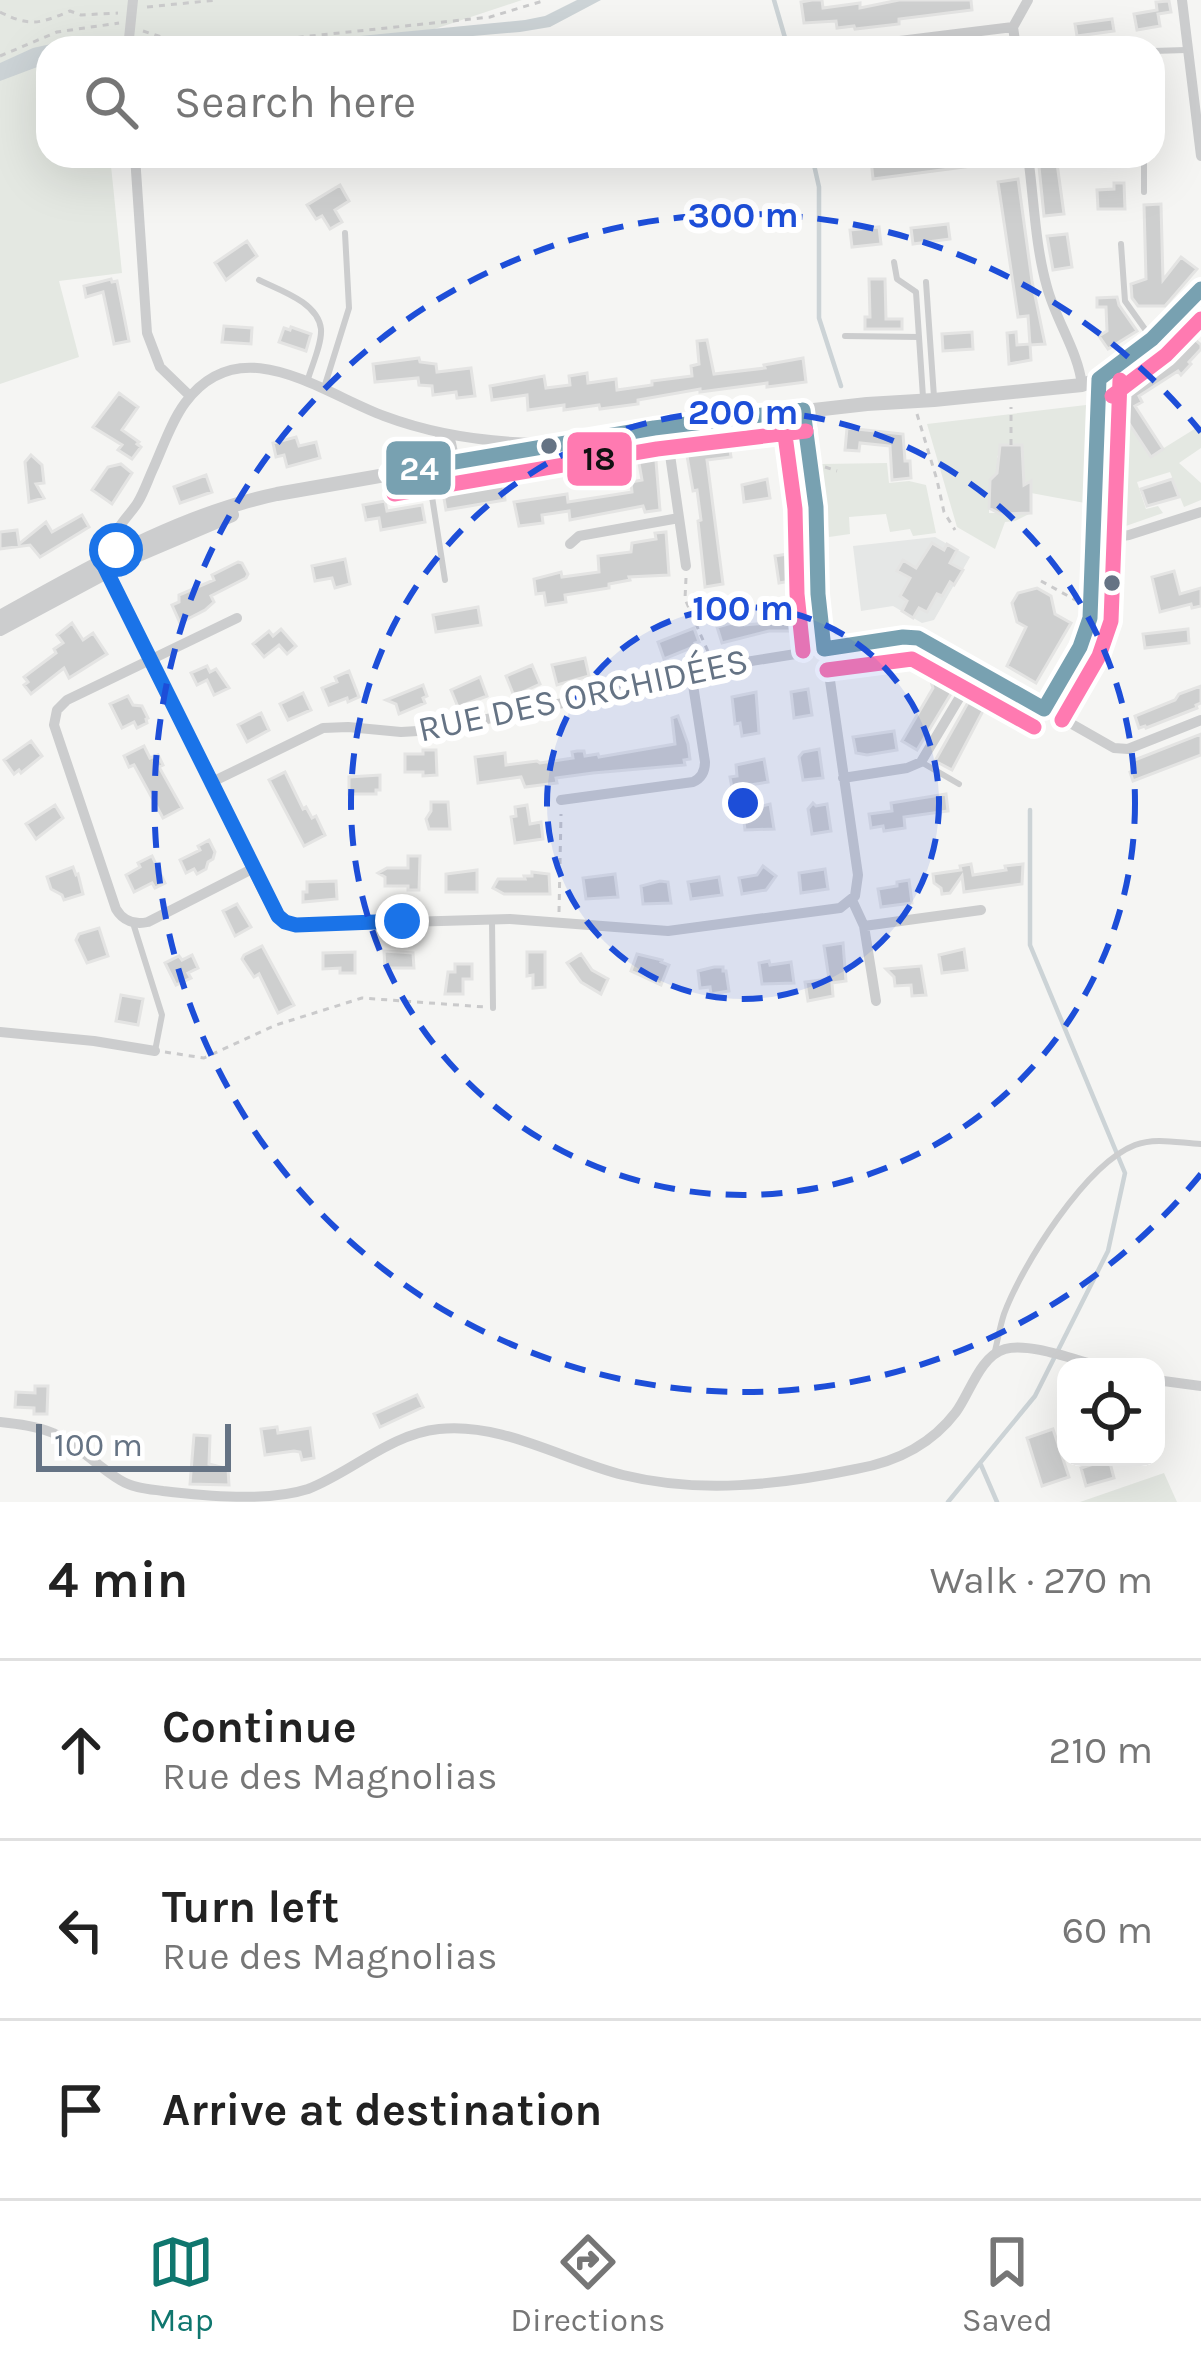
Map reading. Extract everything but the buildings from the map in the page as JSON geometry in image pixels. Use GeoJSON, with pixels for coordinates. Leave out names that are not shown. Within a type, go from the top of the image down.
{"type":"FeatureCollection","features":[{"type":"Feature","properties":{"kind":"street"},"geometry":{"type":"LineString","coordinates":[[1014,36],[1013,27],[1028,0]]}},
{"type":"Feature","properties":{"kind":"street"},"geometry":{"type":"LineString","coordinates":[[1182,0],[1197,76],[1201,156]]}},
{"type":"Feature","properties":{"kind":"street"},"geometry":{"type":"LineString","coordinates":[[940,36],[1013,27]]}},
{"type":"Feature","properties":{"kind":"street"},"geometry":{"type":"LineString","coordinates":[[136,168],[147,333],[160,368],[190,396]]}},
{"type":"Feature","properties":{"kind":"street"},"geometry":{"type":"LineString","coordinates":[[1030,168],[1044,277],[1082,386]]}},
{"type":"Feature","properties":{"kind":"street"},"geometry":{"type":"LineString","coordinates":[[0,629],[120,558],[316,487],[666,427],[1082,386],[1099,380],[1152,339],[1201,289]]}},
{"type":"Feature","properties":{"kind":"street"},"geometry":{"type":"LineString","coordinates":[[120,558],[117,532],[142,494],[174,420],[190,396],[215,377],[247,366],[273,368],[379,414],[425,428],[519,443],[558,444]]}},
{"type":"Feature","properties":{"kind":"street"},"geometry":{"type":"LineString","coordinates":[[1043,709],[1080,647],[1091,608],[1099,380]]}},
{"type":"Feature","properties":{"kind":"street"},"geometry":{"type":"LineString","coordinates":[[105,567],[252,869],[278,916],[290,924],[492,920],[688,930],[841,908],[852,900],[858,875],[824,649],[817,517],[803,410]]}},
{"type":"Feature","properties":{"kind":"street"},"geometry":{"type":"LineString","coordinates":[[666,427],[686,566]]}},
{"type":"Feature","properties":{"kind":"street"},"geometry":{"type":"LineString","coordinates":[[425,428],[451,443],[463,460]]}},
{"type":"Feature","properties":{"kind":"street"},"geometry":{"type":"LineString","coordinates":[[457,435],[467,444],[463,460]]}},
{"type":"Feature","properties":{"kind":"street"},"geometry":{"type":"LineString","coordinates":[[1094,540],[1130,536],[1201,512]]}},
{"type":"Feature","properties":{"kind":"street"},"geometry":{"type":"LineString","coordinates":[[570,544],[579,536],[679,518]]}},
{"type":"Feature","properties":{"kind":"street"},"geometry":{"type":"LineString","coordinates":[[0,617],[105,567]]}},
{"type":"Feature","properties":{"kind":"street"},"geometry":{"type":"LineString","coordinates":[[237,618],[68,700],[54,720],[121,916],[148,922],[252,869]]}},
{"type":"Feature","properties":{"kind":"street","name":"RUE DES ORCHIDÉES"},"geometry":{"type":"LineString","coordinates":[[209,783],[323,728],[443,729],[714,667],[913,637],[1119,750],[1201,720]]}},
{"type":"Feature","properties":{"kind":"street"},"geometry":{"type":"LineString","coordinates":[[843,778],[921,762],[976,670]]}},
{"type":"Feature","properties":{"kind":"street"},"geometry":{"type":"LineString","coordinates":[[561,800],[697,781],[705,767],[692,672]]}},
{"type":"Feature","properties":{"kind":"street"},"geometry":{"type":"LineString","coordinates":[[852,900],[865,926],[876,1001]]}},
{"type":"Feature","properties":{"kind":"street"},"geometry":{"type":"LineString","coordinates":[[865,926],[981,910]]}},
{"type":"Feature","properties":{"kind":"street"},"geometry":{"type":"LineString","coordinates":[[0,1032],[155,1051]]}},
{"type":"Feature","properties":{"kind":"street"},"geometry":{"type":"LineString","coordinates":[[0,1422],[55,1434],[122,1481],[142,1488],[231,1497],[301,1497],[411,1436],[447,1428],[491,1432],[610,1471],[681,1486],[747,1485],[896,1459],[934,1435],[954,1414],[994,1354],[1018,1347],[1066,1358]]}},
{"type":"Feature","properties":{"kind":"street"},"geometry":{"type":"LineString","coordinates":[[1165,1381],[1201,1386]]}},
{"type":"Feature","properties":{"kind":"lane"},"geometry":{"type":"LineString","coordinates":[[1165,51],[1189,50]]}},
{"type":"Feature","properties":{"kind":"lane"},"geometry":{"type":"LineString","coordinates":[[1144,168],[1144,192]]}},
{"type":"Feature","properties":{"kind":"lane"},"geometry":{"type":"LineString","coordinates":[[324,390],[349,308],[345,233]]}},
{"type":"Feature","properties":{"kind":"lane"},"geometry":{"type":"LineString","coordinates":[[1121,244],[1125,301],[1152,339]]}},
{"type":"Feature","properties":{"kind":"lane"},"geometry":{"type":"LineString","coordinates":[[894,262],[897,279],[916,292],[924,401]]}},
{"type":"Feature","properties":{"kind":"lane"},"geometry":{"type":"LineString","coordinates":[[259,280],[297,299],[319,321],[320,338],[307,382]]}},
{"type":"Feature","properties":{"kind":"lane"},"geometry":{"type":"LineString","coordinates":[[924,401],[926,282]]}},
{"type":"Feature","properties":{"kind":"lane"},"geometry":{"type":"LineString","coordinates":[[845,336],[919,337]]}},
{"type":"Feature","properties":{"kind":"lane"},"geometry":{"type":"LineString","coordinates":[[428,467],[445,580]]}},
{"type":"Feature","properties":{"kind":"lane"},"geometry":{"type":"LineString","coordinates":[[921,762],[959,784]]}},
{"type":"Feature","properties":{"kind":"lane"},"geometry":{"type":"LineString","coordinates":[[492,920],[493,1008]]}},
{"type":"Feature","properties":{"kind":"lane"},"geometry":{"type":"LineString","coordinates":[[133,922],[162,1015],[155,1051]]}},
{"type":"Feature","properties":{"kind":"lane"},"geometry":{"type":"LineString","coordinates":[[994,1354],[1005,1313],[1030,1262],[1109,1160],[1130,1147],[1156,1141],[1201,1144]]}},
{"type":"Feature","properties":{"kind":"path"},"geometry":{"type":"LineString","coordinates":[[0,12],[26,25],[70,11],[81,15],[217,0]]}},
{"type":"Feature","properties":{"kind":"path"},"geometry":{"type":"LineString","coordinates":[[311,36],[490,17],[546,0]]}},
{"type":"Feature","properties":{"kind":"path"},"geometry":{"type":"LineString","coordinates":[[131,10],[143,31],[159,36]]}},
{"type":"Feature","properties":{"kind":"path"},"geometry":{"type":"LineString","coordinates":[[48,36],[131,10]]}},
{"type":"Feature","properties":{"kind":"path"},"geometry":{"type":"LineString","coordinates":[[0,56],[36,41]]}},
{"type":"Feature","properties":{"kind":"path"},"geometry":{"type":"LineString","coordinates":[[1011,394],[1011,445]]}},
{"type":"Feature","properties":{"kind":"path"},"geometry":{"type":"LineString","coordinates":[[924,401],[944,512],[955,530]]}},
{"type":"Feature","properties":{"kind":"path"},"geometry":{"type":"LineString","coordinates":[[811,468],[837,471]]}},
{"type":"Feature","properties":{"kind":"path"},"geometry":{"type":"LineString","coordinates":[[686,566],[686,599],[714,667]]}},
{"type":"Feature","properties":{"kind":"path"},"geometry":{"type":"LineString","coordinates":[[1041,580],[1091,608]]}},
{"type":"Feature","properties":{"kind":"path"},"geometry":{"type":"LineString","coordinates":[[559,922],[561,800]]}},
{"type":"Feature","properties":{"kind":"path"},"geometry":{"type":"LineString","coordinates":[[155,1051],[204,1058],[276,1025],[362,998],[493,1008]]}},
{"type":"Feature","properties":{"kind":"shaded area"},"geometry":{"type":"Polygon","coordinates":[[[0,0],[522,0],[413,36],[36,36],[36,168],[111,168],[122,273],[59,281],[79,357],[0,384],[0,0]]]}},
{"type":"Feature","properties":{"kind":"shaded area"},"geometry":{"type":"Polygon","coordinates":[[[577,0],[601,0],[550,27],[520,32],[360,36],[525,20],[577,0]]]}},
{"type":"Feature","properties":{"kind":"shaded area"},"geometry":{"type":"Polygon","coordinates":[[[33,48],[36,68],[0,81],[0,63],[33,48]]]}},
{"type":"Feature","properties":{"kind":"shaded area"},"geometry":{"type":"Polygon","coordinates":[[[1113,399],[1151,456],[1201,425],[1201,448],[1179,463],[1201,483],[1201,500],[1184,507],[1170,472],[1137,482],[1146,509],[1158,506],[1163,513],[1123,527],[1113,523],[1107,512],[1113,399]]]}},
{"type":"Feature","properties":{"kind":"shaded area"},"geometry":{"type":"Polygon","coordinates":[[[1086,405],[1085,503],[1031,493],[1031,482],[1022,482],[1024,456],[1000,455],[997,482],[989,483],[989,513],[1031,513],[1005,522],[995,549],[957,527],[927,424],[1086,405]]]}},
{"type":"Feature","properties":{"kind":"shaded area"},"geometry":{"type":"Polygon","coordinates":[[[887,463],[889,483],[926,485],[936,533],[890,532],[886,514],[849,517],[850,534],[829,537],[822,464],[887,463]]]}},
{"type":"Feature","properties":{"kind":"shaded area"},"geometry":{"type":"Polygon","coordinates":[[[935,537],[970,557],[934,620],[922,623],[893,606],[861,611],[853,546],[935,537]]]}},
{"type":"Feature","properties":{"kind":"shaded area"},"geometry":{"type":"Polygon","coordinates":[[[1164,1473],[1177,1502],[1080,1502],[1164,1473]]]}},
{"type":"Feature","properties":{"kind":"waterway"},"geometry":{"type":"LineString","coordinates":[[774,0],[784,36]]}},
{"type":"Feature","properties":{"kind":"waterway"},"geometry":{"type":"LineString","coordinates":[[815,168],[819,187],[819,318],[841,386]]}},
{"type":"Feature","properties":{"kind":"waterway"},"geometry":{"type":"LineString","coordinates":[[948,1502],[1035,1396],[1108,1251],[1125,1173],[1030,945],[1030,810]]}},
{"type":"Feature","properties":{"kind":"waterway"},"geometry":{"type":"LineString","coordinates":[[981,1465],[997,1502]]}},
{"type":"Feature","properties":{"kind":"transit line","name":"24"},"geometry":{"type":"LineString","coordinates":[[1099,379],[1152,339],[1201,289]]}},
{"type":"Feature","properties":{"kind":"transit line","name":"18"},"geometry":{"type":"LineString","coordinates":[[1112,396],[1166,355],[1201,319]]}},
{"type":"Feature","properties":{"kind":"transit line","name":"24"},"geometry":{"type":"LineString","coordinates":[[1044,709],[1080,647],[1090,618],[1099,379]]}},
{"type":"Feature","properties":{"kind":"transit line","name":"18"},"geometry":{"type":"LineString","coordinates":[[1062,720],[1099,656],[1111,621],[1120,380]]}},
{"type":"Feature","properties":{"kind":"transit line","name":"24"},"geometry":{"type":"LineString","coordinates":[[803,410],[816,507],[824,649]]}},
{"type":"Feature","properties":{"kind":"transit line","name":"24"},"geometry":{"type":"LineString","coordinates":[[390,473],[654,428],[803,410]]}},
{"type":"Feature","properties":{"kind":"transit line","name":"18"},"geometry":{"type":"LineString","coordinates":[[782,413],[795,509],[803,651]]}},
{"type":"Feature","properties":{"kind":"transit line","name":"18"},"geometry":{"type":"LineString","coordinates":[[394,494],[657,449],[806,431]]}},
{"type":"Feature","properties":{"kind":"transit line","name":"24"},"geometry":{"type":"LineString","coordinates":[[824,649],[918,638],[1044,709]]}},
{"type":"Feature","properties":{"kind":"transit line","name":"18"},"geometry":{"type":"LineString","coordinates":[[827,670],[912,659],[1034,727]]}},
{"type":"Feature","properties":{"kind":"route"},"geometry":{"type":"LineString","coordinates":[[116,550],[118,554],[102,562],[278,916],[296,925],[402,921]]}}]}
